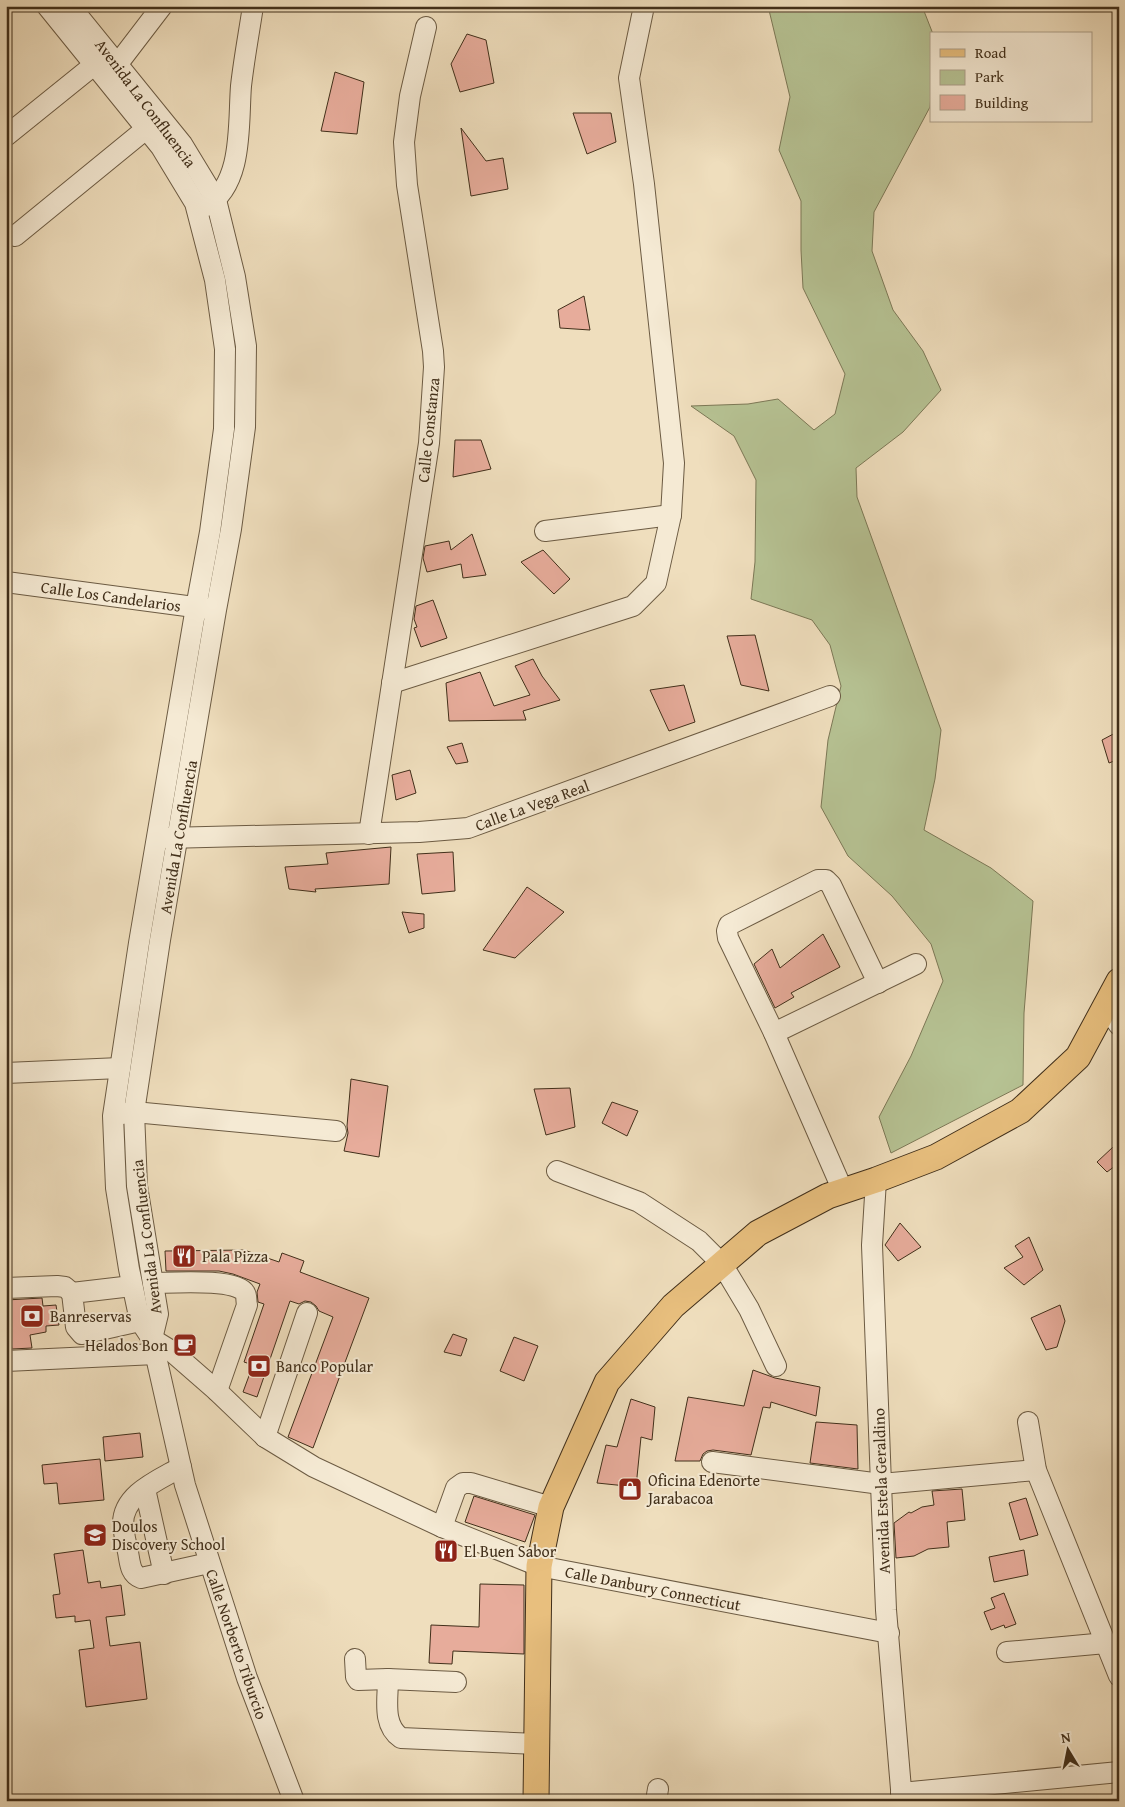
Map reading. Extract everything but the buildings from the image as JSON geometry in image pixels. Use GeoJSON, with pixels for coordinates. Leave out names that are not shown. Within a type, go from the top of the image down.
{"type":"FeatureCollection","features":[{"type":"Feature","properties":{"kind":"main road"},"geometry":{"type":"LineString","coordinates":[[536,1801],[539,1566],[551,1507],[607,1382],[673,1306],[758,1233],[828,1196],[936,1157],[1020,1111],[1078,1057],[1112,1016],[1119,981]]}},
{"type":"Feature","properties":{"kind":"street","name":"Avenida La Confluencia"},"geometry":{"type":"LineString","coordinates":[[47,6],[106,69],[182,144],[216,200],[236,277],[246,346],[245,426],[231,529],[206,609],[158,839],[113,1116],[116,1188],[132,1286],[140,1321],[154,1346]]}},
{"type":"Feature","properties":{"kind":"street","name":"Avenida La Confluencia"},"geometry":{"type":"LineString","coordinates":[[70,6],[106,69],[146,130],[161,147],[195,203],[215,280],[225,349],[224,429],[210,532],[206,609],[179,838],[160,940],[134,1112],[137,1186],[158,1314],[154,1346]]}},
{"type":"Feature","properties":{"kind":"street"},"geometry":{"type":"LineString","coordinates":[[6,136],[106,69],[162,6]]}},
{"type":"Feature","properties":{"kind":"street"},"geometry":{"type":"LineString","coordinates":[[197,211],[216,200],[232,168],[238,148],[241,86],[253,6]]}},
{"type":"Feature","properties":{"kind":"street"},"geometry":{"type":"LineString","coordinates":[[392,684],[633,606],[656,583],[671,515],[674,463],[644,184],[629,78],[644,6]]}},
{"type":"Feature","properties":{"kind":"street","name":"Calle Constanza"},"geometry":{"type":"LineString","coordinates":[[369,834],[429,444],[434,367],[433,351],[404,156],[408,110],[426,27]]}},
{"type":"Feature","properties":{"kind":"street"},"geometry":{"type":"LineString","coordinates":[[14,236],[146,130]]}},
{"type":"Feature","properties":{"kind":"street"},"geometry":{"type":"LineString","coordinates":[[545,531],[671,515]]}},
{"type":"Feature","properties":{"kind":"street","name":"Calle Los Candelarios"},"geometry":{"type":"LineString","coordinates":[[6,582],[206,609]]}},
{"type":"Feature","properties":{"kind":"street","name":"Calle La Vega Real"},"geometry":{"type":"LineString","coordinates":[[158,839],[369,834],[468,828],[830,696]]}},
{"type":"Feature","properties":{"kind":"street"},"geometry":{"type":"LineString","coordinates":[[843,1191],[774,1033],[728,938],[727,931],[729,925],[818,880],[826,880],[832,885],[878,983]]}},
{"type":"Feature","properties":{"kind":"street"},"geometry":{"type":"LineString","coordinates":[[774,1033],[916,964]]}},
{"type":"Feature","properties":{"kind":"street"},"geometry":{"type":"LineString","coordinates":[[6,1073],[120,1068]]}},
{"type":"Feature","properties":{"kind":"street"},"geometry":{"type":"LineString","coordinates":[[113,1116],[134,1112],[336,1131]]}},
{"type":"Feature","properties":{"kind":"street"},"geometry":{"type":"LineString","coordinates":[[557,1171],[639,1202],[699,1241],[722,1264],[749,1310],[776,1366]]}},
{"type":"Feature","properties":{"kind":"street","name":"Avenida Estela Geraldino"},"geometry":{"type":"LineString","coordinates":[[876,1180],[872,1245],[880,1484],[886,1610],[901,1797]]}},
{"type":"Feature","properties":{"kind":"street"},"geometry":{"type":"LineString","coordinates":[[153,1283],[216,1283],[240,1289],[245,1294],[247,1305],[217,1391]]}},
{"type":"Feature","properties":{"kind":"street"},"geometry":{"type":"LineString","coordinates":[[72,1293],[132,1286]]}},
{"type":"Feature","properties":{"kind":"street"},"geometry":{"type":"LineString","coordinates":[[6,1288],[65,1287],[72,1293],[76,1326],[82,1334],[140,1321]]}},
{"type":"Feature","properties":{"kind":"street"},"geometry":{"type":"LineString","coordinates":[[265,1438],[307,1313]]}},
{"type":"Feature","properties":{"kind":"street"},"geometry":{"type":"LineString","coordinates":[[6,1361],[154,1346]]}},
{"type":"Feature","properties":{"kind":"street","name":"Calle Danbury Connecticut"},"geometry":{"type":"LineString","coordinates":[[154,1346],[170,1350],[217,1391],[265,1438],[314,1467],[442,1527],[539,1566],[889,1633]]}},
{"type":"Feature","properties":{"kind":"street","name":"Calle Norberto Tiburcio"},"geometry":{"type":"LineString","coordinates":[[154,1346],[181,1466],[209,1564],[247,1678],[294,1801]]}},
{"type":"Feature","properties":{"kind":"street"},"geometry":{"type":"LineString","coordinates":[[1028,1422],[1036,1470],[1119,1676]]}},
{"type":"Feature","properties":{"kind":"street"},"geometry":{"type":"LineString","coordinates":[[712,1462],[880,1484],[1036,1470]]}},
{"type":"Feature","properties":{"kind":"street"},"geometry":{"type":"LineString","coordinates":[[181,1466],[132,1498],[123,1524],[131,1569],[136,1576],[141,1578],[209,1564]]}},
{"type":"Feature","properties":{"kind":"street"},"geometry":{"type":"LineString","coordinates":[[442,1527],[456,1488],[463,1483],[471,1483],[551,1507]]}},
{"type":"Feature","properties":{"kind":"street"},"geometry":{"type":"LineString","coordinates":[[145,1489],[164,1574]]}},
{"type":"Feature","properties":{"kind":"street"},"geometry":{"type":"LineString","coordinates":[[1007,1652],[1106,1643]]}},
{"type":"Feature","properties":{"kind":"street"},"geometry":{"type":"LineString","coordinates":[[355,1659],[356,1677],[358,1680],[388,1679],[456,1682]]}},
{"type":"Feature","properties":{"kind":"street"},"geometry":{"type":"LineString","coordinates":[[388,1679],[389,1723],[392,1732],[401,1738],[537,1744]]}},
{"type":"Feature","properties":{"kind":"street"},"geometry":{"type":"LineString","coordinates":[[901,1797],[1119,1772]]}},
{"type":"Feature","properties":{"kind":"green space"},"geometry":{"type":"Polygon","coordinates":[[[768,6],[922,6],[932,32],[930,32],[930,107],[874,212],[872,251],[893,310],[923,351],[941,390],[903,432],[856,468],[857,497],[941,730],[935,779],[924,830],[991,868],[1033,901],[1024,1013],[1023,1085],[891,1153],[879,1117],[911,1056],[943,981],[931,944],[892,896],[848,856],[821,807],[828,740],[841,686],[830,645],[812,620],[751,599],[755,562],[756,480],[734,436],[691,406],[748,404],[778,399],[814,430],[835,414],[845,374],[803,288],[801,201],[779,150],[790,97],[768,6]]]}},
{"type":"Feature","properties":{"kind":"place","name":"Pala Pizza"},"geometry":{"type":"Point","coordinates":[184,1256]}},
{"type":"Feature","properties":{"kind":"place","name":"Banreservas"},"geometry":{"type":"Point","coordinates":[32,1316]}},
{"type":"Feature","properties":{"kind":"place","name":"Helados Bon"},"geometry":{"type":"Point","coordinates":[185,1345]}},
{"type":"Feature","properties":{"kind":"place","name":"Banco Popular"},"geometry":{"type":"Point","coordinates":[259,1366]}},
{"type":"Feature","properties":{"kind":"place","name":"Oficina Edenorte Jarabacoa"},"geometry":{"type":"Point","coordinates":[630,1489]}},
{"type":"Feature","properties":{"kind":"place","name":"Doulos Discovery School"},"geometry":{"type":"Point","coordinates":[95,1535]}},
{"type":"Feature","properties":{"kind":"place","name":"El Buen Sabor"},"geometry":{"type":"Point","coordinates":[446,1551]}}]}
